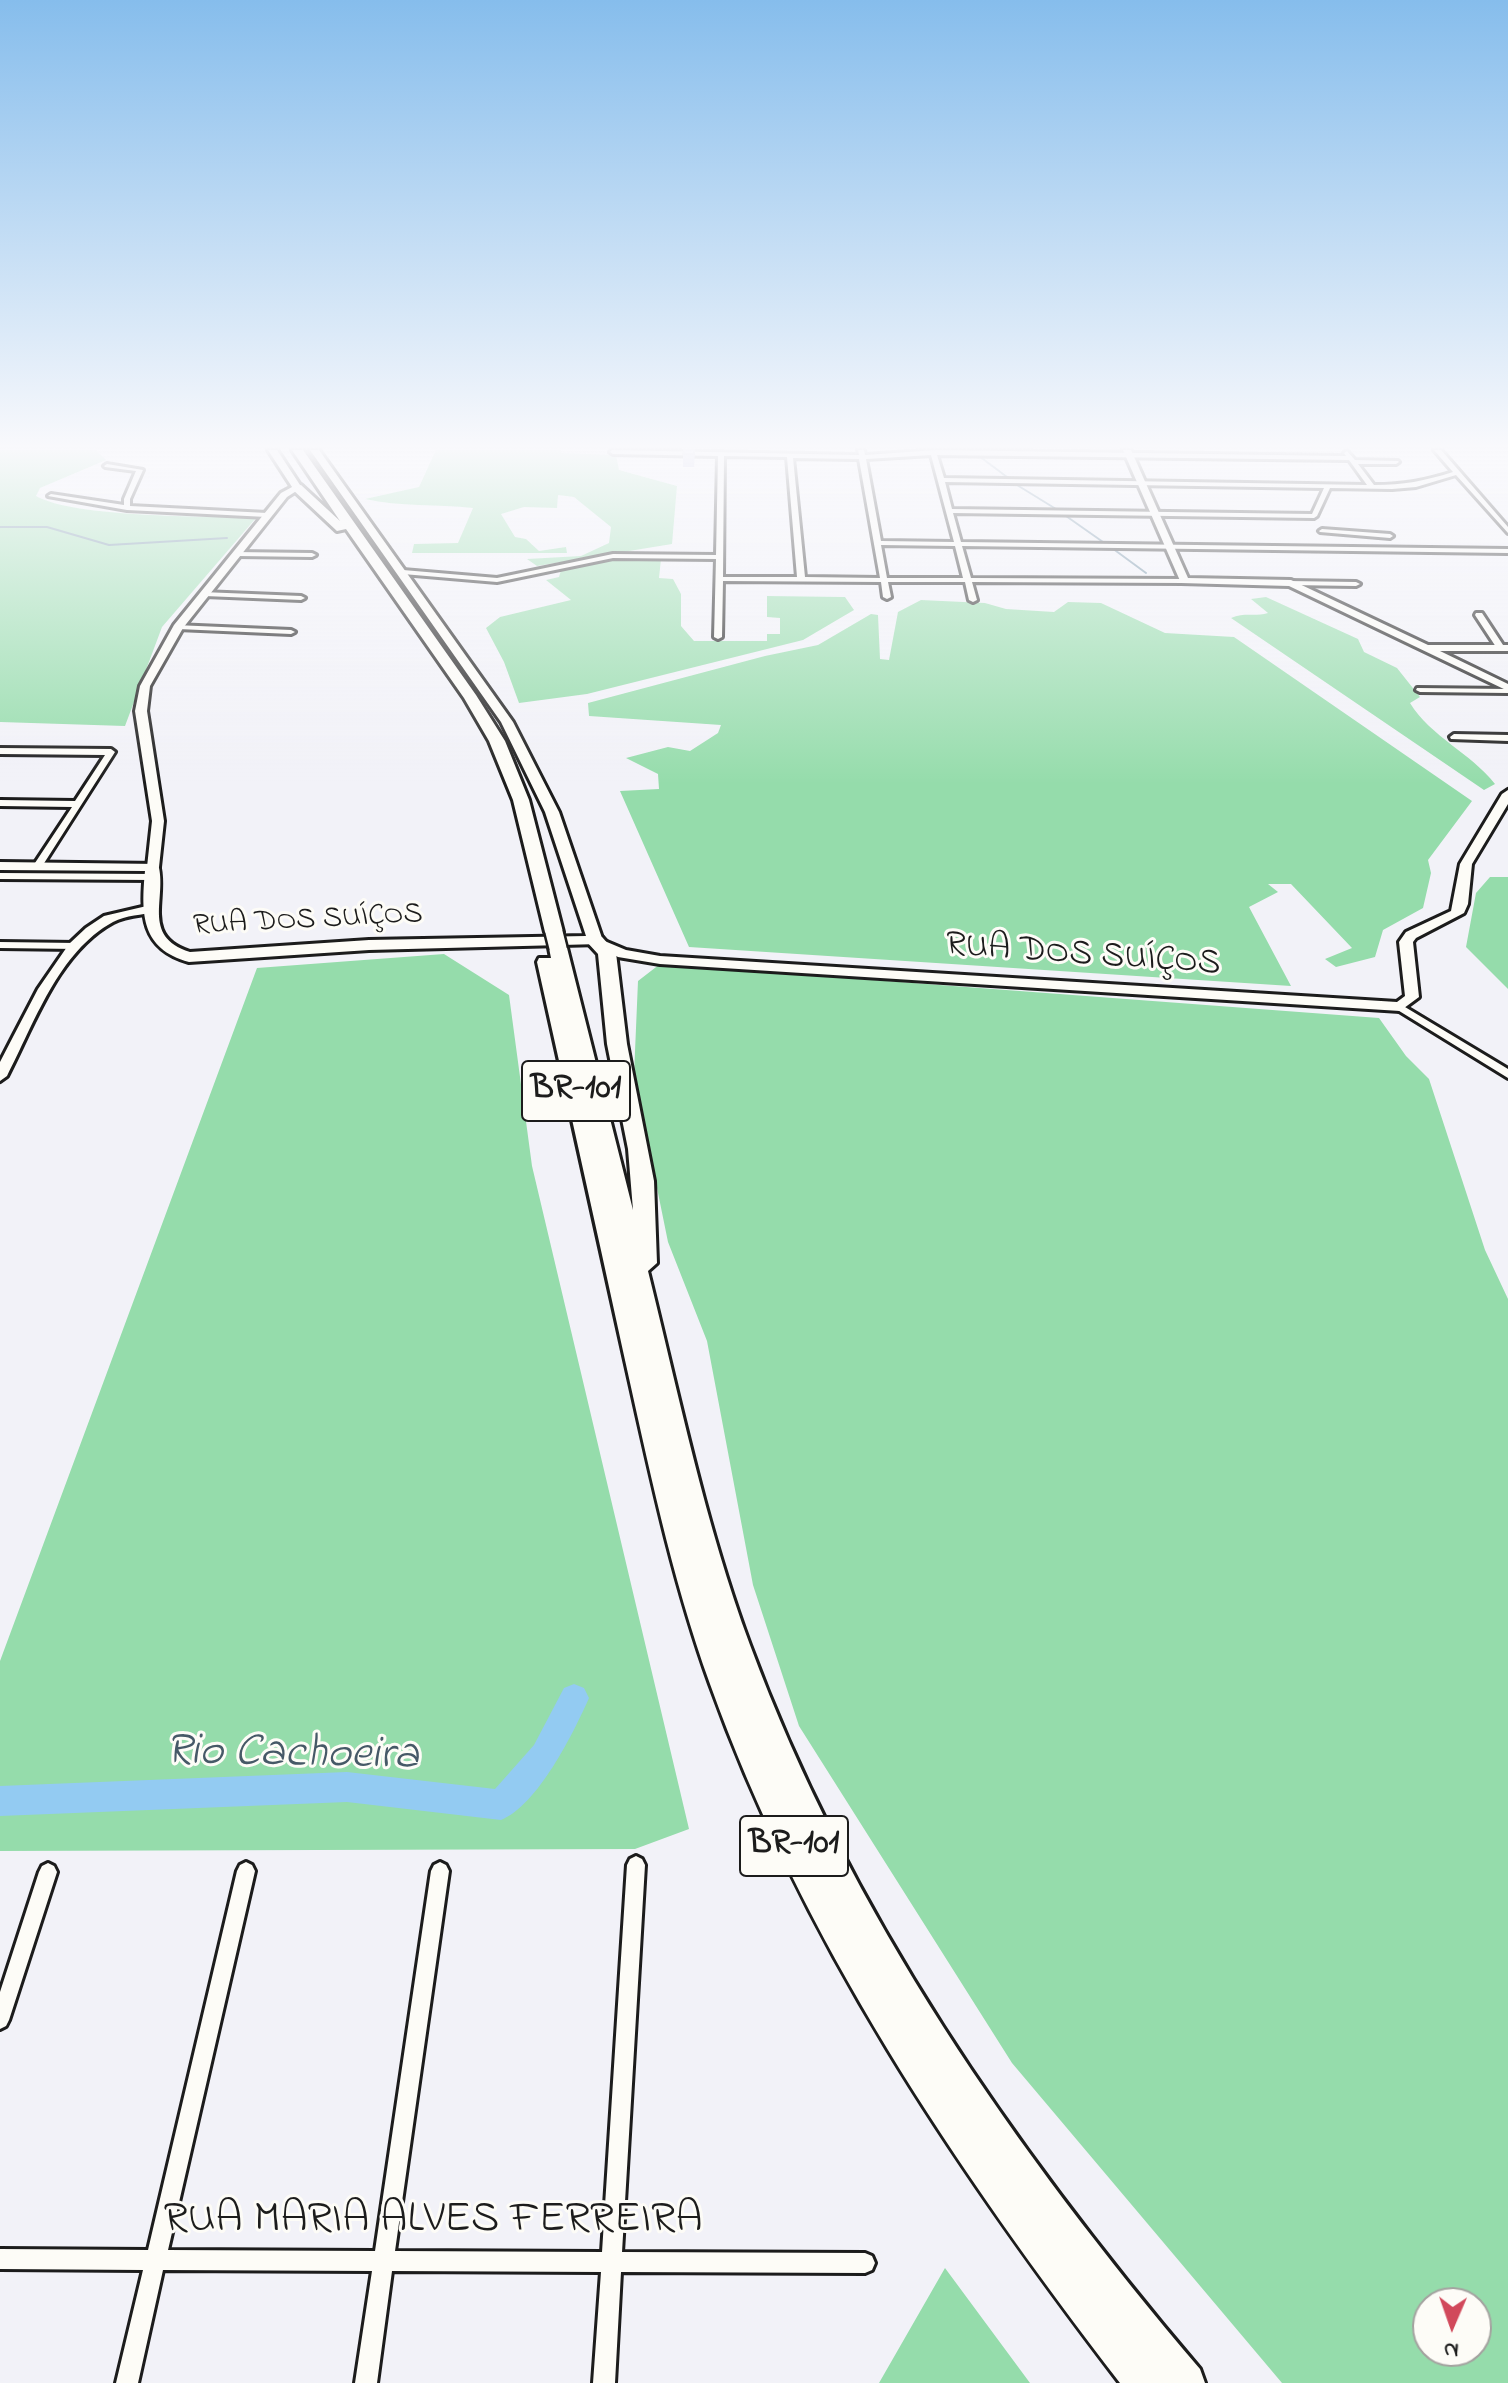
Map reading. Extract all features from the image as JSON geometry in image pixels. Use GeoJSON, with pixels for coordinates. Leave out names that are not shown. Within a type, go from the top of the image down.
{"type":"FeatureCollection","features":[{"type":"Feature","properties":{"kind":"highway","name":"BR-101"},"geometry":{"type":"LineString","coordinates":[[364,561],[458,699],[489,754],[507,798],[549,940],[645,1305],[698,1527],[726,1619],[772,1738],[839,1877],[928,2032],[1011,2157],[1107,2287],[1186,2383]]}},
{"type":"Feature","properties":{"kind":"highway","name":"BR-101"},"geometry":{"type":"LineString","coordinates":[[375,561],[471,698],[492,733],[521,800],[683,1556],[726,1688],[759,1768],[838,1932],[933,2091],[1030,2234],[1144,2383]]}},
{"type":"Feature","properties":{"kind":"highway"},"geometry":{"type":"LineString","coordinates":[[595,941],[607,953],[617,1044],[643,1181],[645,1305]]}},
{"type":"Feature","properties":{"kind":"main road"},"geometry":{"type":"LineString","coordinates":[[395,561],[489,693],[519,742],[564,843],[595,941]]}},
{"type":"Feature","properties":{"kind":"main road"},"geometry":{"type":"LineString","coordinates":[[0,866],[153,872]]}},
{"type":"Feature","properties":{"kind":"main road","name":"RUA DOS SUÍÇOS"},"geometry":{"type":"LineString","coordinates":[[153,872],[151,909],[161,944],[171,952],[189,957],[369,945],[569,939],[595,941]]}},
{"type":"Feature","properties":{"kind":"street","name":"RUA DOS SUÍÇOS"},"geometry":{"type":"LineString","coordinates":[[153,872],[158,821],[141,704],[145,686],[178,627],[232,561]]}},
{"type":"Feature","properties":{"kind":"street"},"geometry":{"type":"LineString","coordinates":[[403,572],[497,580],[588,561]]}},
{"type":"Feature","properties":{"kind":"street"},"geometry":{"type":"LineString","coordinates":[[718,637],[719,561]]}},
{"type":"Feature","properties":{"kind":"street"},"geometry":{"type":"LineString","coordinates":[[800,561],[801,577]]}},
{"type":"Feature","properties":{"kind":"street"},"geometry":{"type":"LineString","coordinates":[[880,561],[887,597]]}},
{"type":"Feature","properties":{"kind":"street"},"geometry":{"type":"LineString","coordinates":[[962,561],[973,600]]}},
{"type":"Feature","properties":{"kind":"street"},"geometry":{"type":"LineString","coordinates":[[1175,561],[1184,581]]}},
{"type":"Feature","properties":{"kind":"street"},"geometry":{"type":"LineString","coordinates":[[719,579],[883,577],[1356,584]]}},
{"type":"Feature","properties":{"kind":"street"},"geometry":{"type":"LineString","coordinates":[[1291,583],[1508,690]]}},
{"type":"Feature","properties":{"kind":"street"},"geometry":{"type":"LineString","coordinates":[[205,594],[301,598]]}},
{"type":"Feature","properties":{"kind":"street"},"geometry":{"type":"LineString","coordinates":[[1479,615],[1505,648]]}},
{"type":"Feature","properties":{"kind":"street"},"geometry":{"type":"LineString","coordinates":[[178,627],[291,632]]}},
{"type":"Feature","properties":{"kind":"street"},"geometry":{"type":"LineString","coordinates":[[1421,648],[1505,648]]}},
{"type":"Feature","properties":{"kind":"street"},"geometry":{"type":"LineString","coordinates":[[1420,690],[1508,690]]}},
{"type":"Feature","properties":{"kind":"street"},"geometry":{"type":"LineString","coordinates":[[1454,737],[1508,738]]}},
{"type":"Feature","properties":{"kind":"street"},"geometry":{"type":"LineString","coordinates":[[0,751],[111,752],[38,866]]}},
{"type":"Feature","properties":{"kind":"street"},"geometry":{"type":"LineString","coordinates":[[1400,1007],[1412,997],[1406,942],[1411,935],[1457,913],[1466,864],[1508,794]]}},
{"type":"Feature","properties":{"kind":"street"},"geometry":{"type":"LineString","coordinates":[[0,803],[78,804]]}},
{"type":"Feature","properties":{"kind":"street"},"geometry":{"type":"LineString","coordinates":[[0,876],[153,872]]}},
{"type":"Feature","properties":{"kind":"street"},"geometry":{"type":"LineString","coordinates":[[0,1076],[46,989],[76,946],[106,920],[151,909]]}},
{"type":"Feature","properties":{"kind":"street","name":"RUA DOS SUÍÇOS"},"geometry":{"type":"LineString","coordinates":[[595,941],[636,957],[1400,1007],[1508,1074]]}},
{"type":"Feature","properties":{"kind":"street"},"geometry":{"type":"LineString","coordinates":[[0,945],[76,946]]}},
{"type":"Feature","properties":{"kind":"street","name":"RUA DOS SUÍÇOS"},"geometry":{"type":"LineString","coordinates":[[609,968],[636,957]]}},
{"type":"Feature","properties":{"kind":"street"},"geometry":{"type":"LineString","coordinates":[[604,2383],[636,1865]]}},
{"type":"Feature","properties":{"kind":"street"},"geometry":{"type":"LineString","coordinates":[[127,2383],[246,1871]]}},
{"type":"Feature","properties":{"kind":"street"},"geometry":{"type":"LineString","coordinates":[[366,2383],[440,1871]]}},
{"type":"Feature","properties":{"kind":"street"},"geometry":{"type":"LineString","coordinates":[[0,2020],[48,1872]]}},
{"type":"Feature","properties":{"kind":"street","name":"RUA MARIA ALVES FERREIRA"},"geometry":{"type":"LineString","coordinates":[[0,2259],[865,2263]]}},
{"type":"Feature","properties":{"kind":"green space"},"geometry":{"type":"Polygon","coordinates":[[[0,561],[219,561],[162,627],[125,726],[0,722],[0,561]]]}},
{"type":"Feature","properties":{"kind":"green space"},"geometry":{"type":"Polygon","coordinates":[[[530,561],[566,561],[537,566],[530,561]]]}},
{"type":"Feature","properties":{"kind":"green space"},"geometry":{"type":"Polygon","coordinates":[[[606,561],[661,561],[659,578],[673,579],[681,594],[681,626],[694,641],[767,641],[767,634],[780,634],[780,618],[767,617],[767,596],[845,597],[854,610],[803,640],[587,694],[519,703],[504,662],[486,628],[500,617],[571,600],[546,580],[559,577],[561,570],[606,561]]]}},
{"type":"Feature","properties":{"kind":"green space"},"geometry":{"type":"Polygon","coordinates":[[[1266,597],[1358,639],[1364,652],[1397,668],[1420,697],[1410,703],[1419,715],[1495,784],[1484,790],[1231,618],[1268,613],[1251,599],[1266,597]]]}},
{"type":"Feature","properties":{"kind":"green space"},"geometry":{"type":"Polygon","coordinates":[[[921,600],[985,603],[1006,609],[1054,612],[1068,602],[1101,603],[1165,633],[1234,637],[1472,801],[1428,860],[1431,873],[1423,908],[1383,930],[1375,957],[1336,967],[1325,959],[1352,948],[1291,884],[1268,884],[1278,892],[1249,907],[1291,986],[689,947],[620,791],[659,789],[658,774],[626,758],[668,747],[690,751],[718,733],[721,725],[589,716],[588,703],[818,645],[871,614],[878,615],[880,659],[889,660],[898,612],[921,600]]]}},
{"type":"Feature","properties":{"kind":"green space"},"geometry":{"type":"Polygon","coordinates":[[[1490,877],[1508,877],[1508,989],[1466,947],[1476,893],[1490,877]]]}},
{"type":"Feature","properties":{"kind":"green space"},"geometry":{"type":"Polygon","coordinates":[[[444,954],[509,995],[532,1166],[689,1829],[635,1849],[0,1851],[0,1661],[257,968],[444,954]]]}},
{"type":"Feature","properties":{"kind":"green space"},"geometry":{"type":"Polygon","coordinates":[[[660,964],[1379,1018],[1406,1056],[1429,1079],[1485,1250],[1508,1299],[1508,2383],[1282,2383],[1012,2063],[799,1726],[753,1585],[707,1341],[668,1242],[634,1075],[638,981],[660,964]]]}},
{"type":"Feature","properties":{"kind":"green space"},"geometry":{"type":"Polygon","coordinates":[[[945,2268],[1030,2383],[879,2383],[945,2268]]]}},
{"type":"Feature","properties":{"kind":"waterway"},"geometry":{"type":"LineString","coordinates":[[1130,561],[1146,573]]}},
{"type":"Feature","properties":{"kind":"waterway","name":"Rio Cachoeira"},"geometry":{"type":"LineString","coordinates":[[0,1801],[347,1787],[501,1805],[545,1755],[574,1698]]}}]}
